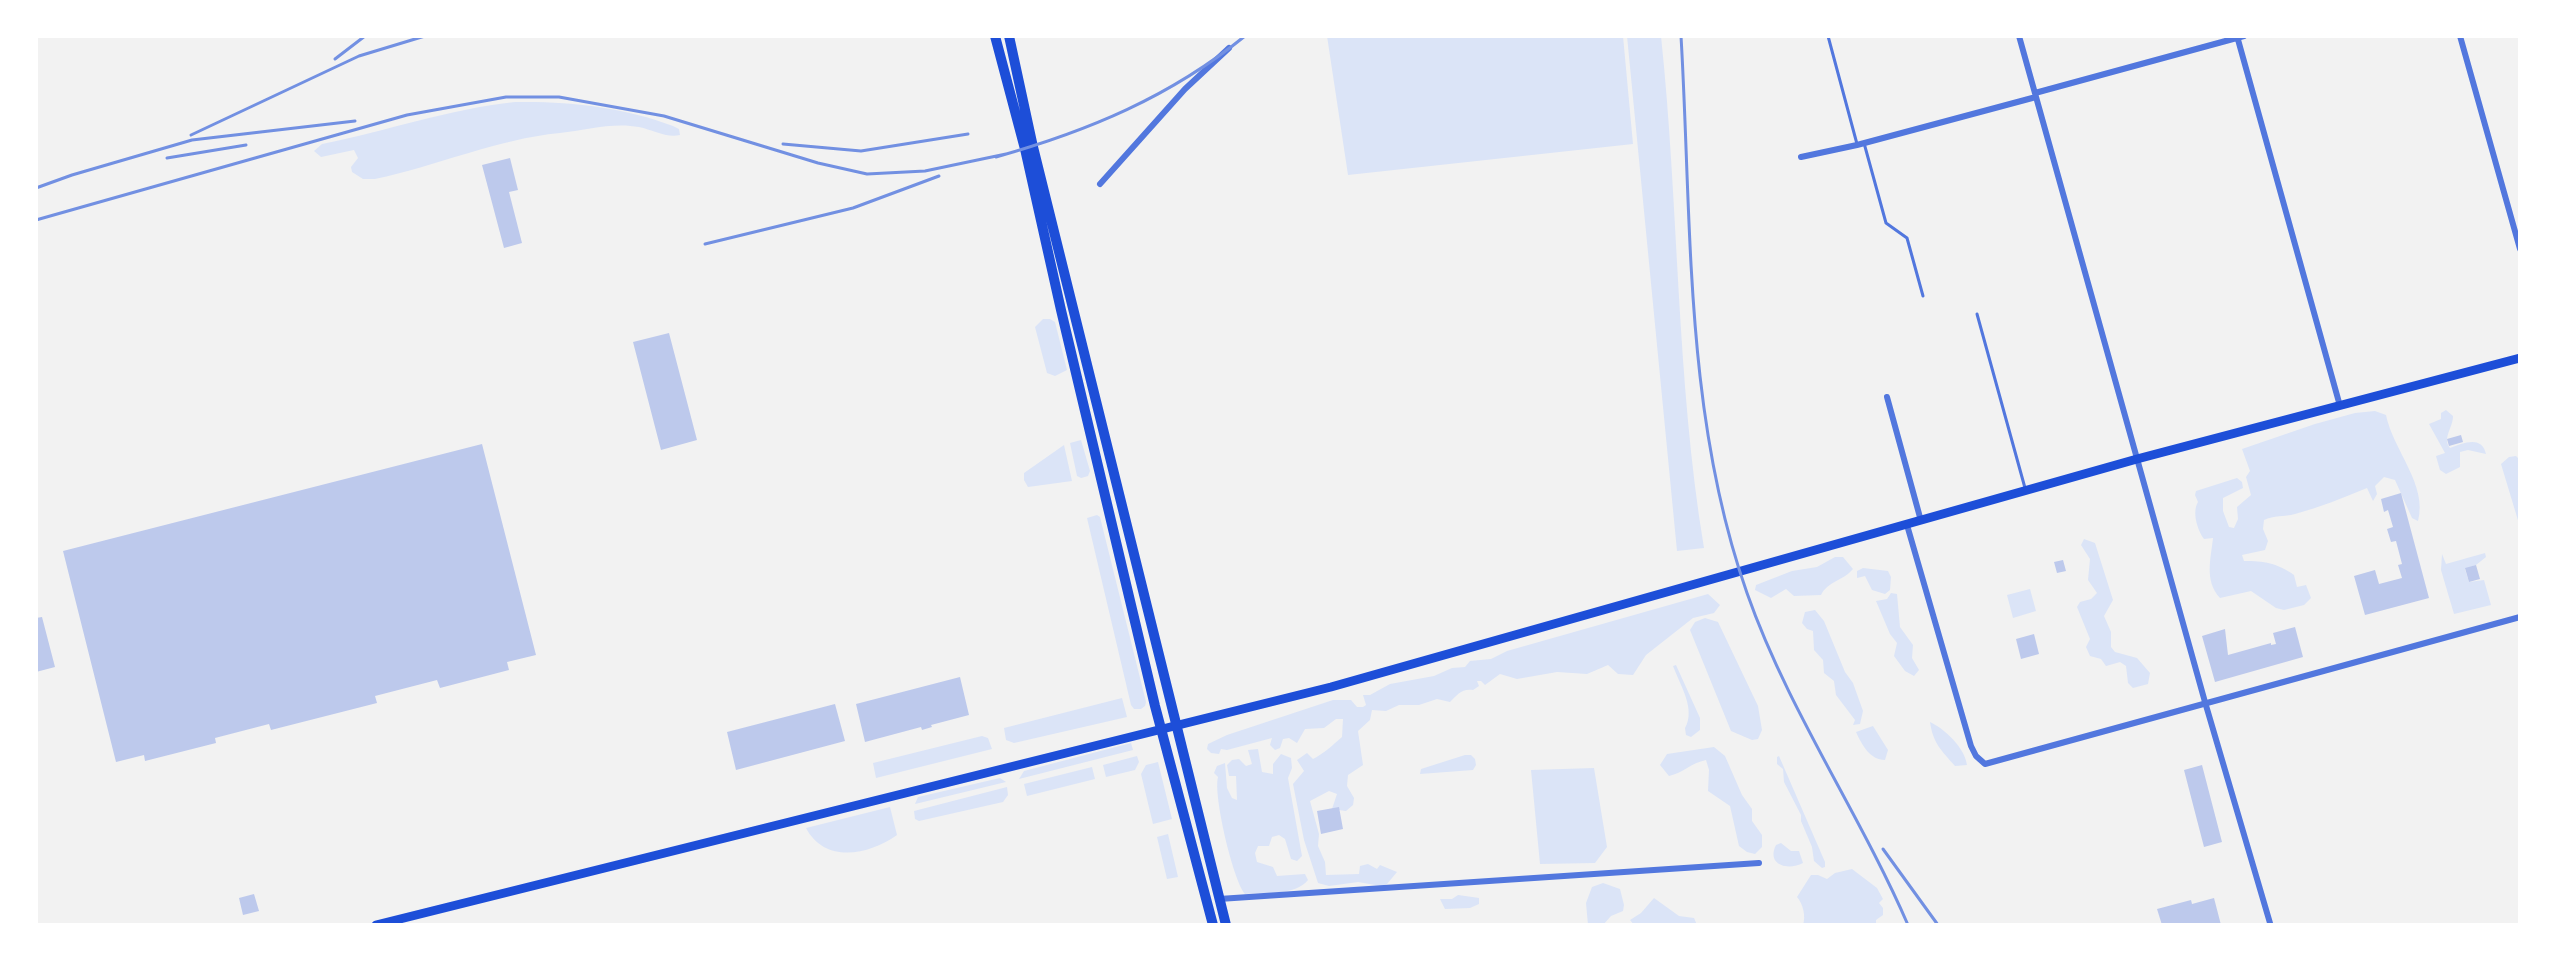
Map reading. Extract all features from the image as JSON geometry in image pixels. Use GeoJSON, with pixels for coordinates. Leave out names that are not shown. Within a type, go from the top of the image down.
{"type":"FeatureCollection","features":[{"type":"Feature","properties":{"kind":"highway"},"geometry":{"type":"LineString","coordinates":[[995,36],[1025,149],[1162,729],[1213,925]]}},
{"type":"Feature","properties":{"kind":"highway"},"geometry":{"type":"LineString","coordinates":[[1009,36],[1033,147],[1226,925]]}},
{"type":"Feature","properties":{"kind":"main road"},"geometry":{"type":"LineString","coordinates":[[376,925],[1331,687],[2137,459],[2520,358]]}},
{"type":"Feature","properties":{"kind":"street"},"geometry":{"type":"LineString","coordinates":[[2019,36],[2270,923]]}},
{"type":"Feature","properties":{"kind":"street"},"geometry":{"type":"LineString","coordinates":[[2460,36],[2520,249]]}},
{"type":"Feature","properties":{"kind":"street"},"geometry":{"type":"LineString","coordinates":[[1801,157],[1860,144],[2240,37],[2340,406]]}},
{"type":"Feature","properties":{"kind":"street"},"geometry":{"type":"LineString","coordinates":[[1100,184],[1185,89],[1229,48]]}},
{"type":"Feature","properties":{"kind":"street"},"geometry":{"type":"LineString","coordinates":[[1887,397],[1921,521]]}},
{"type":"Feature","properties":{"kind":"street"},"geometry":{"type":"LineString","coordinates":[[1907,525],[1971,746],[1985,764],[2520,617]]}},
{"type":"Feature","properties":{"kind":"street"},"geometry":{"type":"LineString","coordinates":[[1219,899],[1759,863]]}},
{"type":"Feature","properties":{"kind":"lane"},"geometry":{"type":"LineString","coordinates":[[1828,36],[1886,223],[1907,238],[1923,296]]}},
{"type":"Feature","properties":{"kind":"lane"},"geometry":{"type":"LineString","coordinates":[[1977,314],[2025,491]]}},
{"type":"Feature","properties":{"kind":"shaded area"},"geometry":{"type":"Polygon","coordinates":[[[1327,36],[1623,36],[1633,144],[1348,175],[1327,36]]]}},
{"type":"Feature","properties":{"kind":"shaded area"},"geometry":{"type":"Polygon","coordinates":[[[1627,36],[1661,36],[1688,420],[1704,548],[1677,551],[1627,36]]]}},
{"type":"Feature","properties":{"kind":"shaded area"},"geometry":{"type":"Polygon","coordinates":[[[515,102],[575,104],[615,110],[673,126],[679,129],[680,135],[665,135],[620,125],[537,136],[375,179],[363,179],[352,172],[351,167],[358,158],[354,150],[321,157],[314,151],[322,144],[466,110],[515,102]]]}},
{"type":"Feature","properties":{"kind":"shaded area"},"geometry":{"type":"Polygon","coordinates":[[[1043,319],[1055,322],[1067,370],[1055,376],[1047,373],[1035,327],[1043,319]]]}},
{"type":"Feature","properties":{"kind":"shaded area"},"geometry":{"type":"Polygon","coordinates":[[[2446,410],[2453,416],[2447,437],[2450,448],[2476,442],[2481,444],[2486,454],[2468,450],[2460,452],[2460,467],[2446,474],[2440,470],[2436,456],[2445,453],[2429,424],[2441,419],[2441,413],[2446,410]]]}},
{"type":"Feature","properties":{"kind":"shaded area"},"geometry":{"type":"Polygon","coordinates":[[[2375,411],[2386,415],[2414,481],[2420,508],[2418,521],[2412,518],[2395,480],[2384,477],[2375,486],[2377,494],[2373,501],[2367,488],[2291,515],[2268,518],[2264,520],[2263,529],[2268,541],[2265,550],[2242,555],[2244,561],[2270,564],[2288,571],[2294,575],[2297,587],[2306,585],[2311,598],[2304,605],[2284,610],[2251,591],[2220,598],[2210,577],[2213,538],[2204,539],[2196,520],[2196,491],[2237,478],[2242,482],[2243,488],[2223,498],[2223,511],[2229,527],[2234,528],[2238,519],[2237,507],[2251,495],[2246,477],[2250,471],[2242,449],[2315,424],[2375,411]]]}},
{"type":"Feature","properties":{"kind":"shaded area"},"geometry":{"type":"Polygon","coordinates":[[[1081,440],[1090,471],[1088,476],[1081,478],[1077,476],[1070,443],[1081,440]]]}},
{"type":"Feature","properties":{"kind":"shaded area"},"geometry":{"type":"Polygon","coordinates":[[[1064,445],[1072,481],[1028,487],[1024,473],[1064,445]]]}},
{"type":"Feature","properties":{"kind":"shaded area"},"geometry":{"type":"Polygon","coordinates":[[[2516,456],[2520,460],[2520,527],[2501,464],[2509,457],[2516,456]]]}},
{"type":"Feature","properties":{"kind":"shaded area"},"geometry":{"type":"Polygon","coordinates":[[[1097,515],[1146,702],[1141,709],[1134,709],[1131,705],[1087,518],[1097,515]]]}},
{"type":"Feature","properties":{"kind":"shaded area"},"geometry":{"type":"Polygon","coordinates":[[[2084,539],[2095,543],[2113,600],[2104,616],[2111,632],[2111,647],[2115,652],[2137,658],[2150,673],[2148,684],[2133,688],[2128,683],[2126,666],[2120,662],[2106,666],[2101,659],[2090,656],[2086,647],[2090,639],[2077,607],[2097,593],[2088,580],[2090,559],[2081,545],[2084,539]]]}},
{"type":"Feature","properties":{"kind":"shaded area"},"geometry":{"type":"Polygon","coordinates":[[[2485,553],[2486,557],[2476,565],[2465,569],[2469,582],[2484,580],[2491,605],[2454,614],[2441,570],[2442,554],[2446,564],[2485,553]]]}},
{"type":"Feature","properties":{"kind":"shaded area"},"geometry":{"type":"Polygon","coordinates":[[[1835,557],[1843,557],[1853,569],[1821,595],[1794,596],[1786,589],[1771,598],[1755,590],[1756,585],[1792,571],[1817,567],[1835,557]]]}},
{"type":"Feature","properties":{"kind":"shaded area"},"geometry":{"type":"Polygon","coordinates":[[[1863,568],[1888,571],[1890,590],[1885,594],[1872,590],[1865,576],[1857,578],[1857,571],[1863,568]]]}},
{"type":"Feature","properties":{"kind":"shaded area"},"geometry":{"type":"Polygon","coordinates":[[[2030,589],[2036,611],[2013,618],[2007,595],[2030,589]]]}},
{"type":"Feature","properties":{"kind":"shaded area"},"geometry":{"type":"Polygon","coordinates":[[[1891,593],[1897,594],[1900,627],[1913,645],[1912,658],[1919,670],[1914,676],[1905,671],[1894,656],[1897,643],[1876,601],[1887,599],[1891,593]]]}},
{"type":"Feature","properties":{"kind":"shaded area"},"geometry":{"type":"Polygon","coordinates":[[[1708,594],[1720,605],[1714,613],[1693,618],[1646,655],[1633,675],[1618,674],[1608,665],[1587,674],[1557,672],[1517,679],[1500,674],[1485,685],[1477,681],[1479,686],[1463,691],[1450,702],[1437,699],[1419,705],[1399,705],[1386,711],[1372,710],[1370,720],[1358,731],[1363,765],[1348,775],[1347,786],[1354,798],[1353,805],[1346,811],[1332,809],[1337,794],[1329,791],[1310,801],[1326,875],[1359,874],[1360,866],[1368,864],[1377,869],[1380,865],[1397,872],[1387,884],[1381,886],[1358,882],[1329,886],[1318,883],[1304,840],[1293,784],[1304,771],[1297,760],[1307,753],[1313,759],[1342,737],[1343,719],[1336,719],[1324,728],[1305,729],[1297,743],[1289,738],[1283,739],[1280,748],[1275,750],[1270,745],[1272,738],[1221,749],[1219,754],[1207,749],[1208,744],[1227,735],[1333,700],[1351,700],[1357,707],[1363,707],[1366,705],[1363,695],[1370,695],[1390,684],[1434,676],[1452,668],[1465,667],[1470,661],[1491,659],[1507,651],[1708,594]]]}},
{"type":"Feature","properties":{"kind":"shaded area"},"geometry":{"type":"Polygon","coordinates":[[[1815,610],[1824,621],[1845,672],[1853,683],[1863,711],[1860,724],[1853,725],[1855,720],[1836,695],[1834,681],[1824,673],[1823,660],[1814,650],[1813,631],[1802,623],[1805,612],[1815,610]]]}},
{"type":"Feature","properties":{"kind":"shaded area"},"geometry":{"type":"Polygon","coordinates":[[[1705,618],[1718,622],[1758,706],[1762,730],[1758,739],[1752,740],[1731,731],[1690,630],[1695,622],[1705,618]]]}},
{"type":"Feature","properties":{"kind":"shaded area"},"geometry":{"type":"Polygon","coordinates":[[[1676,665],[1700,718],[1700,730],[1691,737],[1686,735],[1688,705],[1673,666],[1676,665]]]}},
{"type":"Feature","properties":{"kind":"shaded area"},"geometry":{"type":"Polygon","coordinates":[[[1122,698],[1127,717],[1014,743],[1006,740],[1004,728],[1122,698]]]}},
{"type":"Feature","properties":{"kind":"shaded area"},"geometry":{"type":"Polygon","coordinates":[[[1930,722],[1953,740],[1967,765],[1955,766],[1936,741],[1930,722]]]}},
{"type":"Feature","properties":{"kind":"shaded area"},"geometry":{"type":"Polygon","coordinates":[[[1873,726],[1888,750],[1885,760],[1871,755],[1856,732],[1873,726]]]}},
{"type":"Feature","properties":{"kind":"shaded area"},"geometry":{"type":"Polygon","coordinates":[[[982,736],[988,738],[992,749],[876,778],[873,763],[982,736]]]}},
{"type":"Feature","properties":{"kind":"shaded area"},"geometry":{"type":"Polygon","coordinates":[[[1131,743],[1133,750],[1019,779],[1024,771],[1131,743]]]}},
{"type":"Feature","properties":{"kind":"shaded area"},"geometry":{"type":"Polygon","coordinates":[[[1714,747],[1725,756],[1742,795],[1752,809],[1752,821],[1762,835],[1762,847],[1755,854],[1739,846],[1730,806],[1708,791],[1706,760],[1669,776],[1660,765],[1667,754],[1714,747]]]}},
{"type":"Feature","properties":{"kind":"shaded area"},"geometry":{"type":"Polygon","coordinates":[[[1258,749],[1262,772],[1273,774],[1273,764],[1281,754],[1291,758],[1292,768],[1288,778],[1302,856],[1297,861],[1291,859],[1285,839],[1279,835],[1272,837],[1269,846],[1258,846],[1255,853],[1257,862],[1273,867],[1277,876],[1305,874],[1308,880],[1287,891],[1245,894],[1230,856],[1218,801],[1218,777],[1214,773],[1217,766],[1225,763],[1227,788],[1232,798],[1237,800],[1236,776],[1229,776],[1227,765],[1239,759],[1246,766],[1252,764],[1248,750],[1258,749]]]}},
{"type":"Feature","properties":{"kind":"shaded area"},"geometry":{"type":"Polygon","coordinates":[[[1465,755],[1475,759],[1473,770],[1420,774],[1421,769],[1465,755]]]}},
{"type":"Feature","properties":{"kind":"shaded area"},"geometry":{"type":"Polygon","coordinates":[[[1137,756],[1139,762],[1135,770],[1106,777],[1103,765],[1137,756]]]}},
{"type":"Feature","properties":{"kind":"shaded area"},"geometry":{"type":"Polygon","coordinates":[[[1779,756],[1825,867],[1814,861],[1801,815],[1784,782],[1783,769],[1777,764],[1779,756]]]}},
{"type":"Feature","properties":{"kind":"shaded area"},"geometry":{"type":"Polygon","coordinates":[[[1158,762],[1172,819],[1153,824],[1141,774],[1146,765],[1158,762]]]}},
{"type":"Feature","properties":{"kind":"shaded area"},"geometry":{"type":"Polygon","coordinates":[[[1092,767],[1095,779],[1027,796],[1024,784],[1092,767]]]}},
{"type":"Feature","properties":{"kind":"shaded area"},"geometry":{"type":"Polygon","coordinates":[[[1594,768],[1607,847],[1595,863],[1540,864],[1531,770],[1594,768]]]}},
{"type":"Feature","properties":{"kind":"shaded area"},"geometry":{"type":"Polygon","coordinates":[[[1000,778],[1006,782],[915,804],[918,797],[1000,778]]]}},
{"type":"Feature","properties":{"kind":"shaded area"},"geometry":{"type":"Polygon","coordinates":[[[1007,787],[1008,795],[1003,802],[919,821],[915,819],[914,811],[1007,787]]]}},
{"type":"Feature","properties":{"kind":"shaded area"},"geometry":{"type":"Polygon","coordinates":[[[890,807],[897,835],[861,851],[836,851],[824,847],[806,828],[890,807]]]}},
{"type":"Feature","properties":{"kind":"shaded area"},"geometry":{"type":"Polygon","coordinates":[[[1168,834],[1178,877],[1167,879],[1157,837],[1168,834]]]}},
{"type":"Feature","properties":{"kind":"shaded area"},"geometry":{"type":"Polygon","coordinates":[[[1781,843],[1791,851],[1799,851],[1803,863],[1785,866],[1776,862],[1774,852],[1776,845],[1781,843]]]}},
{"type":"Feature","properties":{"kind":"shaded area"},"geometry":{"type":"Polygon","coordinates":[[[1852,869],[1877,888],[1883,899],[1879,903],[1883,915],[1876,920],[1876,925],[1803,925],[1803,910],[1797,897],[1811,875],[1827,879],[1835,873],[1852,869]]]}},
{"type":"Feature","properties":{"kind":"shaded area"},"geometry":{"type":"Polygon","coordinates":[[[1603,883],[1620,889],[1623,911],[1611,916],[1603,925],[1588,925],[1586,903],[1592,887],[1603,883]]]}},
{"type":"Feature","properties":{"kind":"shaded area"},"geometry":{"type":"Polygon","coordinates":[[[1458,895],[1479,898],[1479,904],[1470,908],[1445,909],[1440,899],[1452,899],[1458,895]]]}},
{"type":"Feature","properties":{"kind":"shaded area"},"geometry":{"type":"Polygon","coordinates":[[[1654,898],[1679,916],[1694,918],[1697,925],[1634,925],[1630,920],[1654,898]]]}},
{"type":"Feature","properties":{"kind":"building"},"geometry":{"type":"Polygon","coordinates":[[[510,158],[518,190],[509,192],[522,243],[504,248],[482,165],[510,158]]]}},
{"type":"Feature","properties":{"kind":"building"},"geometry":{"type":"Polygon","coordinates":[[[669,333],[697,440],[661,450],[633,342],[669,333]]]}},
{"type":"Feature","properties":{"kind":"building"},"geometry":{"type":"Polygon","coordinates":[[[2461,435],[2463,442],[2449,446],[2447,439],[2461,435]]]}},
{"type":"Feature","properties":{"kind":"building"},"geometry":{"type":"Polygon","coordinates":[[[482,444],[536,655],[507,662],[509,670],[440,688],[437,680],[375,696],[377,703],[271,730],[269,724],[215,738],[216,743],[145,761],[144,755],[116,762],[63,551],[482,444]]]}},
{"type":"Feature","properties":{"kind":"building"},"geometry":{"type":"Polygon","coordinates":[[[2401,493],[2429,598],[2365,615],[2354,576],[2375,570],[2379,584],[2402,578],[2396,541],[2391,542],[2387,529],[2393,527],[2381,499],[2401,493]]]}},
{"type":"Feature","properties":{"kind":"building"},"geometry":{"type":"Polygon","coordinates":[[[2063,560],[2066,571],[2057,573],[2054,562],[2063,560]]]}},
{"type":"Feature","properties":{"kind":"building"},"geometry":{"type":"Polygon","coordinates":[[[2476,565],[2480,579],[2469,582],[2465,568],[2476,565]]]}},
{"type":"Feature","properties":{"kind":"building"},"geometry":{"type":"Polygon","coordinates":[[[42,617],[55,667],[36,672],[36,618],[42,617]]]}},
{"type":"Feature","properties":{"kind":"building"},"geometry":{"type":"Polygon","coordinates":[[[2295,627],[2303,657],[2215,682],[2202,636],[2225,629],[2228,655],[2276,644],[2273,633],[2295,627]]]}},
{"type":"Feature","properties":{"kind":"building"},"geometry":{"type":"Polygon","coordinates":[[[2034,634],[2039,654],[2021,659],[2016,639],[2034,634]]]}},
{"type":"Feature","properties":{"kind":"building"},"geometry":{"type":"Polygon","coordinates":[[[960,677],[969,715],[922,730],[921,727],[865,742],[856,704],[960,677]]]}},
{"type":"Feature","properties":{"kind":"building"},"geometry":{"type":"Polygon","coordinates":[[[835,704],[845,741],[736,770],[727,732],[835,704]]]}},
{"type":"Feature","properties":{"kind":"building"},"geometry":{"type":"Polygon","coordinates":[[[2202,765],[2222,842],[2204,847],[2184,770],[2202,765]]]}},
{"type":"Feature","properties":{"kind":"building"},"geometry":{"type":"Polygon","coordinates":[[[1339,807],[1343,829],[1321,834],[1317,811],[1339,807]]]}},
{"type":"Feature","properties":{"kind":"building"},"geometry":{"type":"Polygon","coordinates":[[[254,894],[259,911],[243,915],[239,898],[254,894]]]}},
{"type":"Feature","properties":{"kind":"building"},"geometry":{"type":"Polygon","coordinates":[[[2214,898],[2221,925],[2162,925],[2157,909],[2214,898]]]}},
{"type":"Feature","properties":{"kind":"railway"},"geometry":{"type":"LineString","coordinates":[[335,59],[365,36]]}},
{"type":"Feature","properties":{"kind":"railway"},"geometry":{"type":"LineString","coordinates":[[191,135],[359,56],[425,36]]}},
{"type":"Feature","properties":{"kind":"railway"},"geometry":{"type":"LineString","coordinates":[[996,157],[1063,136],[1127,110],[1187,77],[1245,36]]}},
{"type":"Feature","properties":{"kind":"railway"},"geometry":{"type":"LineString","coordinates":[[1681,36],[1694,318],[1712,457],[1727,525],[1747,593],[1783,678],[1908,925]]}},
{"type":"Feature","properties":{"kind":"railway"},"geometry":{"type":"LineString","coordinates":[[36,220],[407,115],[506,97],[559,97],[664,116],[818,163],[867,174],[925,171],[1006,154]]}},
{"type":"Feature","properties":{"kind":"railway"},"geometry":{"type":"LineString","coordinates":[[36,188],[192,140],[355,121]]}},
{"type":"Feature","properties":{"kind":"railway"},"geometry":{"type":"LineString","coordinates":[[783,144],[861,151],[968,134]]}},
{"type":"Feature","properties":{"kind":"railway"},"geometry":{"type":"LineString","coordinates":[[167,158],[246,145]]}},
{"type":"Feature","properties":{"kind":"railway"},"geometry":{"type":"LineString","coordinates":[[705,244],[853,208],[939,176]]}},
{"type":"Feature","properties":{"kind":"railway"},"geometry":{"type":"LineString","coordinates":[[1883,849],[1938,925]]}}]}
